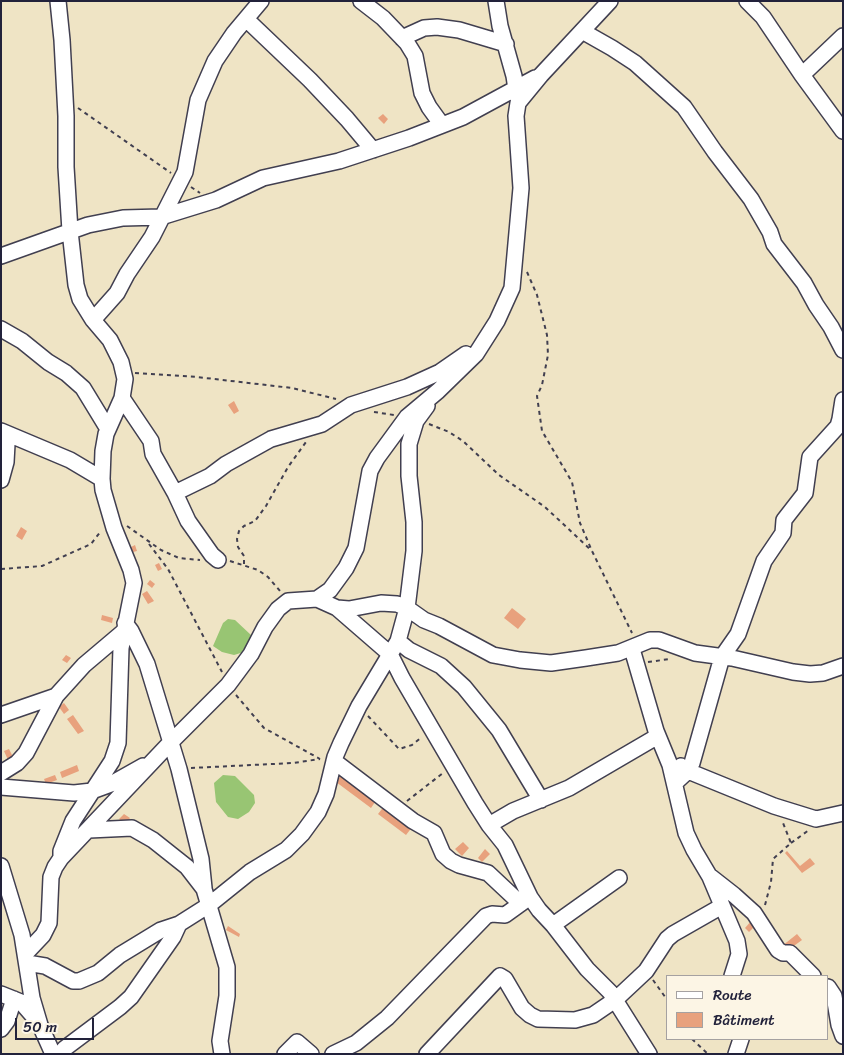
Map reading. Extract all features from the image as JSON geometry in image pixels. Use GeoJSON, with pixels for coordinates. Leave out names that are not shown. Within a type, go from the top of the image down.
{"type":"FeatureCollection","features":[{"type":"Feature","properties":{"kind":"street"},"geometry":{"type":"LineString","coordinates":[[58,1],[62,40],[70,232],[76,286],[80,299],[93,320],[110,340],[121,362],[123,372],[122,398],[108,429],[103,451],[102,479],[103,490],[112,522],[134,583],[121,648],[118,743],[112,762],[73,821],[61,851],[61,858]]}},
{"type":"Feature","properties":{"kind":"street"},"geometry":{"type":"LineString","coordinates":[[93,320],[117,293],[127,274],[152,237],[185,172],[198,100],[215,61],[234,33],[261,1]]}},
{"type":"Feature","properties":{"kind":"street"},"geometry":{"type":"LineString","coordinates":[[361,1],[383,18],[402,38],[415,56],[422,93],[428,107],[442,125]]}},
{"type":"Feature","properties":{"kind":"street"},"geometry":{"type":"LineString","coordinates":[[317,599],[330,590],[346,568],[356,548],[370,471],[377,458],[412,418],[476,354],[497,321],[512,288],[521,188],[516,116],[518,103],[496,1]]}},
{"type":"Feature","properties":{"kind":"street"},"geometry":{"type":"LineString","coordinates":[[518,103],[541,75],[610,1]]}},
{"type":"Feature","properties":{"kind":"street"},"geometry":{"type":"LineString","coordinates":[[747,1],[763,17],[802,76],[842,128]]}},
{"type":"Feature","properties":{"kind":"street"},"geometry":{"type":"LineString","coordinates":[[246,19],[315,85],[373,150]]}},
{"type":"Feature","properties":{"kind":"street"},"geometry":{"type":"LineString","coordinates":[[402,38],[424,28],[437,27],[459,30],[506,44]]}},
{"type":"Feature","properties":{"kind":"street"},"geometry":{"type":"LineString","coordinates":[[582,31],[635,63],[684,108],[751,199],[770,232],[774,244],[804,283],[843,350]]}},
{"type":"Feature","properties":{"kind":"street"},"geometry":{"type":"LineString","coordinates":[[802,76],[843,36]]}},
{"type":"Feature","properties":{"kind":"street"},"geometry":{"type":"LineString","coordinates":[[1,256],[88,225],[123,218],[161,217],[212,201],[263,178],[339,161],[373,150],[463,117],[541,75]]}},
{"type":"Feature","properties":{"kind":"street"},"geometry":{"type":"LineString","coordinates":[[1,329],[22,341],[48,362],[66,373],[83,388],[108,429]]}},
{"type":"Feature","properties":{"kind":"street"},"geometry":{"type":"LineString","coordinates":[[175,493],[210,476],[226,464],[270,439],[322,424],[352,405],[407,387],[440,372],[486,338]]}},
{"type":"Feature","properties":{"kind":"street"},"geometry":{"type":"LineString","coordinates":[[122,398],[151,441],[153,454],[188,521],[212,555],[218,560]]}},
{"type":"Feature","properties":{"kind":"street"},"geometry":{"type":"LineString","coordinates":[[676,784],[688,771],[704,727],[722,657],[738,634],[764,561],[783,533],[784,520],[804,493],[810,457],[838,426],[843,400]]}},
{"type":"Feature","properties":{"kind":"street"},"geometry":{"type":"LineString","coordinates":[[27,958],[68,979],[79,981],[98,973],[120,955],[161,930],[179,924],[209,905],[250,872],[286,850],[302,834],[318,812],[326,794],[334,761],[346,730],[394,647],[407,608],[414,551],[414,522],[409,476],[409,444],[412,418]]}},
{"type":"Feature","properties":{"kind":"street"},"geometry":{"type":"LineString","coordinates":[[3,432],[70,460],[102,479]]}},
{"type":"Feature","properties":{"kind":"street"},"geometry":{"type":"LineString","coordinates":[[1,480],[6,462],[7,444],[3,432]]}},
{"type":"Feature","properties":{"kind":"street"},"geometry":{"type":"LineString","coordinates":[[27,958],[49,923],[51,877],[54,867],[170,743],[228,685],[251,654],[265,627],[278,609],[288,601],[317,599],[337,608],[394,647],[409,650],[440,666],[464,687],[499,730],[541,800]]}},
{"type":"Feature","properties":{"kind":"street"},"geometry":{"type":"LineString","coordinates":[[337,608],[349,609],[381,603],[396,604],[407,608],[424,620],[503,658],[551,663],[610,654],[634,648],[650,640],[659,640],[695,653],[792,672],[823,673],[843,666]]}},
{"type":"Feature","properties":{"kind":"street"},"geometry":{"type":"LineString","coordinates":[[1,772],[17,763],[26,753],[56,696],[84,665],[124,627]]}},
{"type":"Feature","properties":{"kind":"street"},"geometry":{"type":"LineString","coordinates":[[124,627],[131,631],[147,664],[179,769],[197,840],[204,889],[227,967],[227,996],[220,1041],[222,1054]]}},
{"type":"Feature","properties":{"kind":"street"},"geometry":{"type":"LineString","coordinates":[[394,647],[402,678],[488,825],[505,845],[525,900]]}},
{"type":"Feature","properties":{"kind":"street"},"geometry":{"type":"LineString","coordinates":[[634,648],[658,736],[676,784],[686,833],[710,877],[737,941],[739,954],[732,975]]}},
{"type":"Feature","properties":{"kind":"street"},"geometry":{"type":"LineString","coordinates":[[1,716],[56,696]]}},
{"type":"Feature","properties":{"kind":"street"},"geometry":{"type":"LineString","coordinates":[[488,825],[513,811],[569,788],[658,736]]}},
{"type":"Feature","properties":{"kind":"street"},"geometry":{"type":"LineString","coordinates":[[666,755],[688,771],[774,806],[816,819],[843,813]]}},
{"type":"Feature","properties":{"kind":"street"},"geometry":{"type":"LineString","coordinates":[[1,787],[74,794],[92,791],[111,784],[158,758]]}},
{"type":"Feature","properties":{"kind":"street"},"geometry":{"type":"LineString","coordinates":[[334,761],[398,809],[434,833],[443,854],[451,860],[488,874],[539,910],[615,1000],[648,1054]]}},
{"type":"Feature","properties":{"kind":"street"},"geometry":{"type":"LineString","coordinates":[[89,830],[132,828],[153,840],[187,867],[204,889]]}},
{"type":"Feature","properties":{"kind":"street"},"geometry":{"type":"LineString","coordinates":[[1,866],[19,923],[27,958],[32,998],[40,1025]]}},
{"type":"Feature","properties":{"kind":"street"},"geometry":{"type":"LineString","coordinates":[[710,877],[745,904],[763,924],[778,950],[782,953],[790,953],[812,975]]}},
{"type":"Feature","properties":{"kind":"street"},"geometry":{"type":"LineString","coordinates":[[553,925],[619,878]]}},
{"type":"Feature","properties":{"kind":"street"},"geometry":{"type":"LineString","coordinates":[[333,1054],[356,1043],[388,1018],[486,916],[492,914],[505,915],[525,900]]}},
{"type":"Feature","properties":{"kind":"street"},"geometry":{"type":"LineString","coordinates":[[427,1054],[500,976],[505,979],[522,1008],[538,1019],[575,1020],[592,1015],[615,1000],[646,971],[672,934],[722,906]]}},
{"type":"Feature","properties":{"kind":"street"},"geometry":{"type":"LineString","coordinates":[[1,1029],[7,1021],[7,997],[23,1004],[62,1052],[120,1007],[131,996],[173,937],[179,924]]}},
{"type":"Feature","properties":{"kind":"street"},"geometry":{"type":"LineString","coordinates":[[829,988],[834,996],[843,1036]]}},
{"type":"Feature","properties":{"kind":"street"},"geometry":{"type":"LineString","coordinates":[[736,1054],[741,1040]]}},
{"type":"Feature","properties":{"kind":"street"},"geometry":{"type":"LineString","coordinates":[[285,1054],[297,1042],[311,1054]]}},
{"type":"Feature","properties":{"kind":"path"},"geometry":{"type":"LineString","coordinates":[[65,99],[212,201]]}},
{"type":"Feature","properties":{"kind":"path"},"geometry":{"type":"LineString","coordinates":[[527,272],[537,295],[547,335],[548,355],[542,385],[537,396],[542,430],[572,482],[580,524],[625,617],[634,648],[641,658],[648,662],[695,653]]}},
{"type":"Feature","properties":{"kind":"path"},"geometry":{"type":"LineString","coordinates":[[123,372],[157,376],[197,377],[292,388],[329,396],[375,412],[412,418],[449,432],[463,441],[499,475],[545,507],[592,551]]}},
{"type":"Feature","properties":{"kind":"path"},"geometry":{"type":"LineString","coordinates":[[244,564],[244,556],[238,547],[239,532],[244,526],[255,520],[266,506],[288,467],[308,440]]}},
{"type":"Feature","properties":{"kind":"path"},"geometry":{"type":"LineString","coordinates":[[1,569],[42,566],[91,544],[112,522],[122,523],[161,550],[179,558],[218,560],[244,564],[258,570],[268,577],[288,601]]}},
{"type":"Feature","properties":{"kind":"path"},"geometry":{"type":"LineString","coordinates":[[148,542],[168,569],[228,685],[264,728],[320,759],[293,763],[245,764],[179,769]]}},
{"type":"Feature","properties":{"kind":"path"},"geometry":{"type":"LineString","coordinates":[[359,706],[399,749],[412,745],[433,730]]}},
{"type":"Feature","properties":{"kind":"path"},"geometry":{"type":"LineString","coordinates":[[398,809],[453,765]]}},
{"type":"Feature","properties":{"kind":"path"},"geometry":{"type":"LineString","coordinates":[[763,924],[762,916],[771,882],[773,859],[791,843],[774,806]]}},
{"type":"Feature","properties":{"kind":"path"},"geometry":{"type":"LineString","coordinates":[[646,971],[666,998]]}},
{"type":"Feature","properties":{"kind":"path"},"geometry":{"type":"LineString","coordinates":[[693,1040],[708,1054]]}},
{"type":"Feature","properties":{"kind":"green space"},"geometry":{"type":"Polygon","coordinates":[[[228,619],[235,620],[251,635],[255,643],[244,652],[234,655],[222,652],[213,646],[223,623],[228,619]]]}},
{"type":"Feature","properties":{"kind":"green space"},"geometry":{"type":"Polygon","coordinates":[[[223,775],[235,776],[254,795],[255,803],[249,812],[238,819],[228,817],[216,802],[214,783],[223,775]]]}},
{"type":"Feature","properties":{"kind":"building"},"geometry":{"type":"Polygon","coordinates":[[[383,114],[388,119],[384,124],[378,118],[383,114]]]}},
{"type":"Feature","properties":{"kind":"building"},"geometry":{"type":"Polygon","coordinates":[[[234,401],[239,411],[234,414],[228,405],[234,401]]]}},
{"type":"Feature","properties":{"kind":"building"},"geometry":{"type":"Polygon","coordinates":[[[21,527],[27,531],[22,540],[16,536],[21,527]]]}},
{"type":"Feature","properties":{"kind":"building"},"geometry":{"type":"Polygon","coordinates":[[[135,545],[137,551],[133,552],[131,547],[135,545]]]}},
{"type":"Feature","properties":{"kind":"building"},"geometry":{"type":"Polygon","coordinates":[[[159,563],[162,569],[158,571],[155,565],[159,563]]]}},
{"type":"Feature","properties":{"kind":"building"},"geometry":{"type":"Polygon","coordinates":[[[150,580],[155,584],[152,588],[147,584],[150,580]]]}},
{"type":"Feature","properties":{"kind":"building"},"geometry":{"type":"Polygon","coordinates":[[[147,591],[154,601],[148,604],[142,594],[147,591]]]}},
{"type":"Feature","properties":{"kind":"building"},"geometry":{"type":"Polygon","coordinates":[[[512,608],[526,619],[518,629],[504,618],[512,608]]]}},
{"type":"Feature","properties":{"kind":"building"},"geometry":{"type":"Polygon","coordinates":[[[102,615],[113,618],[112,623],[101,620],[102,615]]]}},
{"type":"Feature","properties":{"kind":"building"},"geometry":{"type":"Polygon","coordinates":[[[66,655],[71,658],[67,663],[62,660],[66,655]]]}},
{"type":"Feature","properties":{"kind":"building"},"geometry":{"type":"Polygon","coordinates":[[[64,703],[69,710],[64,714],[59,707],[64,703]]]}},
{"type":"Feature","properties":{"kind":"building"},"geometry":{"type":"Polygon","coordinates":[[[73,715],[84,731],[78,734],[67,719],[73,715]]]}},
{"type":"Feature","properties":{"kind":"building"},"geometry":{"type":"Polygon","coordinates":[[[9,749],[13,757],[8,760],[4,751],[9,749]]]}},
{"type":"Feature","properties":{"kind":"building"},"geometry":{"type":"Polygon","coordinates":[[[77,765],[79,771],[62,778],[60,772],[77,765]]]}},
{"type":"Feature","properties":{"kind":"building"},"geometry":{"type":"Polygon","coordinates":[[[343,773],[377,799],[371,808],[336,782],[343,773]]]}},
{"type":"Feature","properties":{"kind":"building"},"geometry":{"type":"Polygon","coordinates":[[[55,775],[57,780],[46,784],[44,779],[55,775]]]}},
{"type":"Feature","properties":{"kind":"building"},"geometry":{"type":"Polygon","coordinates":[[[385,805],[413,826],[406,835],[378,814],[385,805]]]}},
{"type":"Feature","properties":{"kind":"building"},"geometry":{"type":"Polygon","coordinates":[[[124,814],[130,818],[125,824],[119,819],[124,814]]]}},
{"type":"Feature","properties":{"kind":"building"},"geometry":{"type":"Polygon","coordinates":[[[463,842],[469,848],[462,856],[455,849],[463,842]]]}},
{"type":"Feature","properties":{"kind":"building"},"geometry":{"type":"Polygon","coordinates":[[[485,849],[490,854],[482,862],[478,858],[485,849]]]}},
{"type":"Feature","properties":{"kind":"building"},"geometry":{"type":"Polygon","coordinates":[[[787,851],[800,866],[810,858],[815,864],[802,873],[785,853],[787,851]]]}},
{"type":"Feature","properties":{"kind":"building"},"geometry":{"type":"Polygon","coordinates":[[[753,919],[758,923],[749,932],[745,928],[753,919]]]}},
{"type":"Feature","properties":{"kind":"building"},"geometry":{"type":"Polygon","coordinates":[[[228,926],[240,934],[239,937],[226,930],[228,926]]]}},
{"type":"Feature","properties":{"kind":"building"},"geometry":{"type":"Polygon","coordinates":[[[797,934],[802,940],[787,951],[782,946],[797,934]]]}}]}
